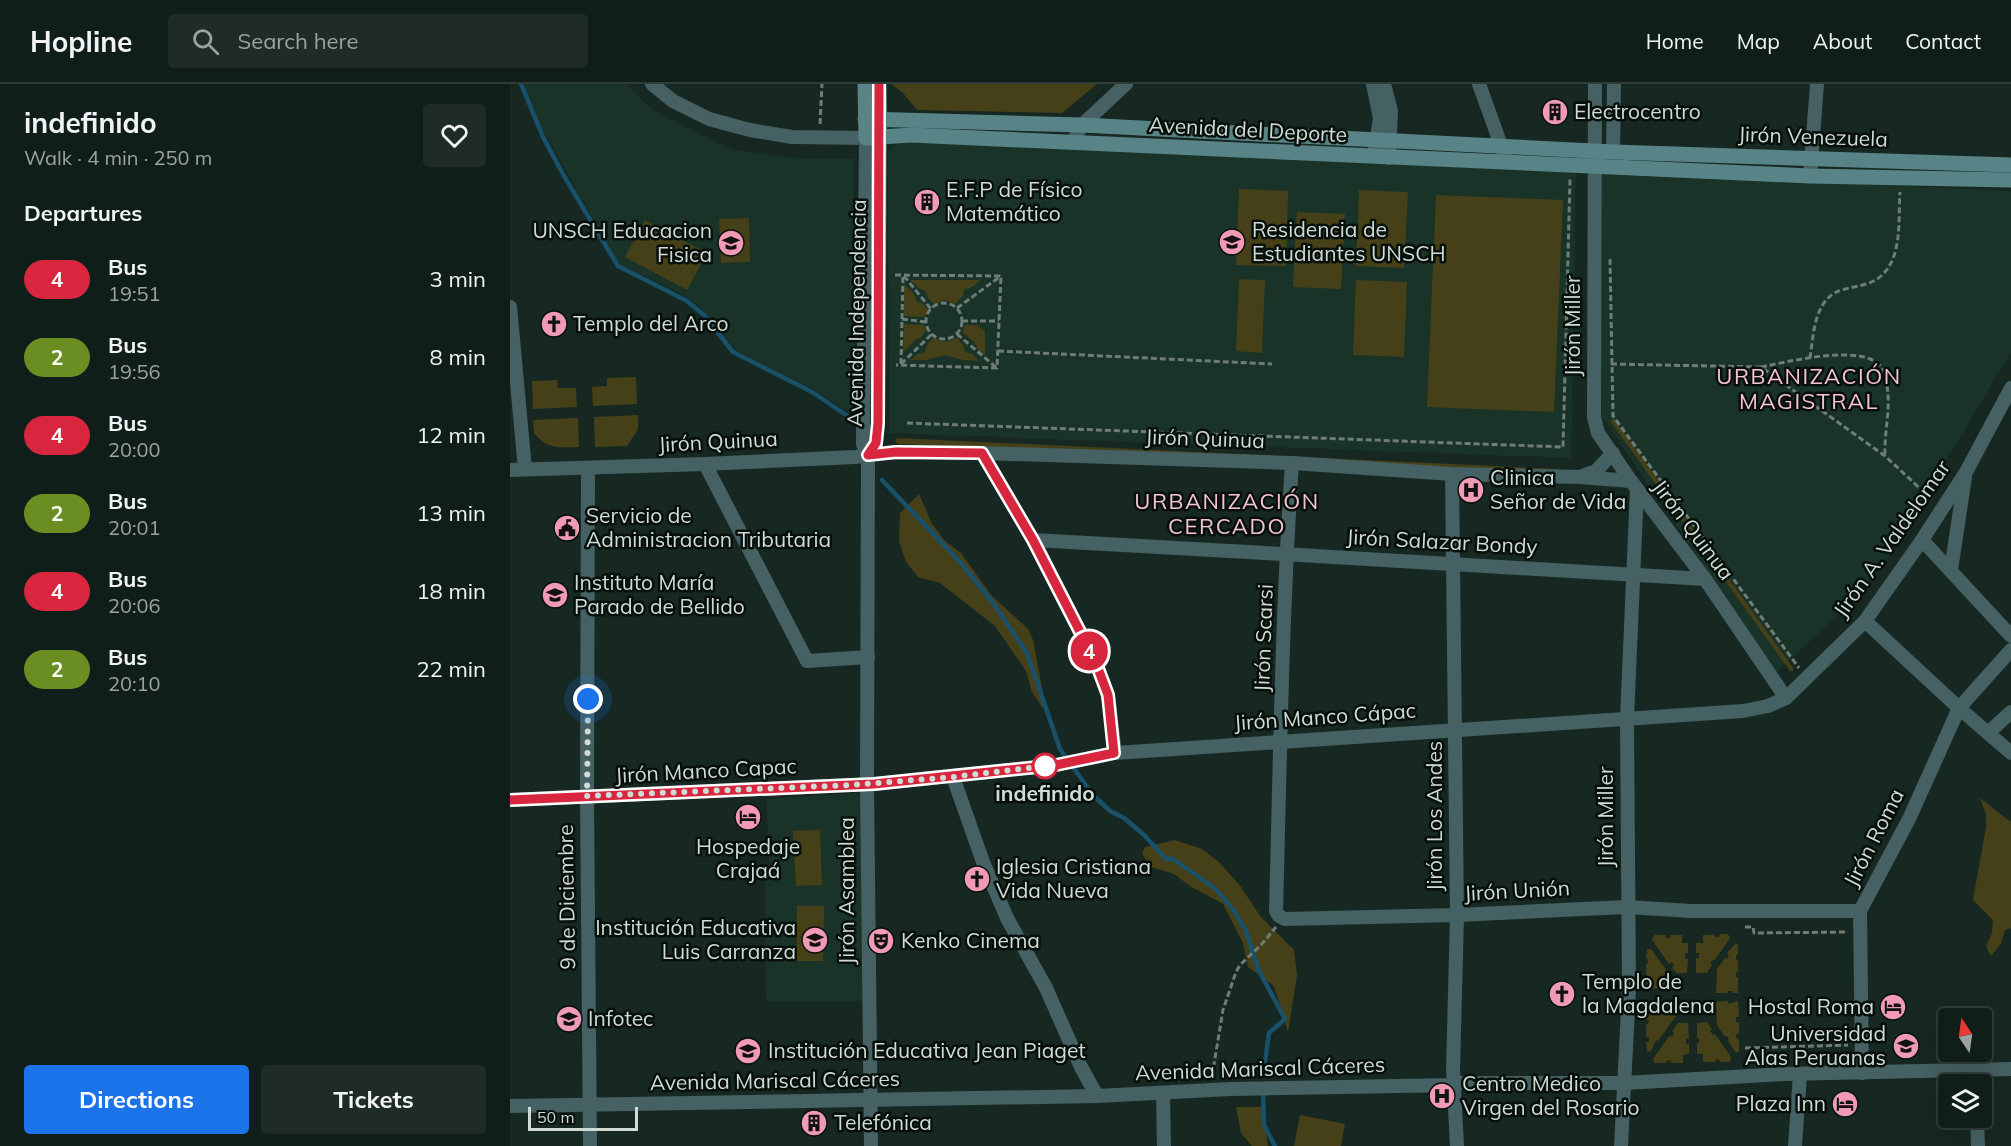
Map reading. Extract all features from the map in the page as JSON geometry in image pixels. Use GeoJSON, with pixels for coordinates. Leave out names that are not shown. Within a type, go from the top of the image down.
{"type":"FeatureCollection","features":[{"type":"Feature","properties":{"kind":"street"},"geometry":{"type":"LineString","coordinates":[[652,84],[673,101],[709,119],[792,137],[873,138]]}},
{"type":"Feature","properties":{"kind":"street","name":"Avenida Independencia"},"geometry":{"type":"LineString","coordinates":[[865,84],[873,118]]}},
{"type":"Feature","properties":{"kind":"street","name":"Avenida Independencia"},"geometry":{"type":"LineString","coordinates":[[868,455],[876,443],[878,423],[873,118],[879,84]]}},
{"type":"Feature","properties":{"kind":"street"},"geometry":{"type":"LineString","coordinates":[[1073,142],[1082,125],[1126,84]]}},
{"type":"Feature","properties":{"kind":"street"},"geometry":{"type":"LineString","coordinates":[[1373,84],[1383,140],[1382,158]]}},
{"type":"Feature","properties":{"kind":"street"},"geometry":{"type":"LineString","coordinates":[[1383,140],[1391,111],[1384,84]]}},
{"type":"Feature","properties":{"kind":"street"},"geometry":{"type":"LineString","coordinates":[[1479,84],[1507,162]]}},
{"type":"Feature","properties":{"kind":"street"},"geometry":{"type":"LineString","coordinates":[[1594,158],[1595,84]]}},
{"type":"Feature","properties":{"kind":"street"},"geometry":{"type":"LineString","coordinates":[[1613,159],[1614,84]]}},
{"type":"Feature","properties":{"kind":"street"},"geometry":{"type":"LineString","coordinates":[[1810,176],[1817,84]]}},
{"type":"Feature","properties":{"kind":"street","name":"Avenida del Deporte"},"geometry":{"type":"LineString","coordinates":[[873,118],[1082,125],[1501,146],[1613,159]]}},
{"type":"Feature","properties":{"kind":"street","name":"Avenida del Deporte"},"geometry":{"type":"LineString","coordinates":[[873,138],[911,135],[1507,162],[1594,158]]}},
{"type":"Feature","properties":{"kind":"street","name":"Jirón Miller"},"geometry":{"type":"LineString","coordinates":[[1594,158],[1594,417],[1598,433],[1634,485],[1634,574],[1627,718],[1629,989],[1622,1146]]}},
{"type":"Feature","properties":{"kind":"street","name":"Jirón Venezuela"},"geometry":{"type":"LineString","coordinates":[[1613,159],[1811,158],[2011,165]]}},
{"type":"Feature","properties":{"kind":"street","name":"Jirón Venezuela"},"geometry":{"type":"LineString","coordinates":[[1613,159],[1810,176],[2011,180]]}},
{"type":"Feature","properties":{"kind":"street"},"geometry":{"type":"LineString","coordinates":[[510,307],[525,469]]}},
{"type":"Feature","properties":{"kind":"street","name":"Jirón A. Valdelomar"},"geometry":{"type":"LineString","coordinates":[[1786,698],[1865,621],[1966,472],[2011,388]]}},
{"type":"Feature","properties":{"kind":"street","name":"Jirón Quinua"},"geometry":{"type":"LineString","coordinates":[[510,470],[705,464],[896,452],[982,453],[1292,463],[1452,474],[1580,477],[1634,485],[1705,579],[1786,698]]}},
{"type":"Feature","properties":{"kind":"street"},"geometry":{"type":"LineString","coordinates":[[982,453],[1033,540],[1096,663],[1108,695],[1114,753]]}},
{"type":"Feature","properties":{"kind":"street"},"geometry":{"type":"LineString","coordinates":[[1580,477],[1596,471],[1613,453]]}},
{"type":"Feature","properties":{"kind":"street","name":"Jirón Asamblea"},"geometry":{"type":"LineString","coordinates":[[868,455],[867,783],[870,1146]]}},
{"type":"Feature","properties":{"kind":"street","name":"Jirón Scarsi"},"geometry":{"type":"LineString","coordinates":[[1284,919],[1276,911],[1292,463]]}},
{"type":"Feature","properties":{"kind":"street"},"geometry":{"type":"LineString","coordinates":[[705,464],[807,661],[868,657]]}},
{"type":"Feature","properties":{"kind":"street","name":"9 de Diciembre"},"geometry":{"type":"LineString","coordinates":[[588,469],[587,796],[590,1146]]}},
{"type":"Feature","properties":{"kind":"street"},"geometry":{"type":"LineString","coordinates":[[1951,570],[1966,472]]}},
{"type":"Feature","properties":{"kind":"street","name":"Jirón Los Andes"},"geometry":{"type":"LineString","coordinates":[[1452,474],[1457,915],[1453,1070],[1456,1146]]}},
{"type":"Feature","properties":{"kind":"street","name":"Jirón Salazar Bondy"},"geometry":{"type":"LineString","coordinates":[[1033,540],[1705,579]]}},
{"type":"Feature","properties":{"kind":"street"},"geometry":{"type":"LineString","coordinates":[[1922,540],[2011,636]]}},
{"type":"Feature","properties":{"kind":"street"},"geometry":{"type":"LineString","coordinates":[[1865,621],[2011,753]]}},
{"type":"Feature","properties":{"kind":"street","name":"Jirón Roma"},"geometry":{"type":"LineString","coordinates":[[1862,1073],[1860,911],[1909,819],[1959,708],[2011,650]]}},
{"type":"Feature","properties":{"kind":"street","name":"Jirón Manco Cápac"},"geometry":{"type":"LineString","coordinates":[[867,783],[953,777],[1056,765],[1114,753],[1281,740],[1743,711],[1768,706],[1786,698]]}},
{"type":"Feature","properties":{"kind":"street"},"geometry":{"type":"LineString","coordinates":[[1988,733],[2011,712]]}},
{"type":"Feature","properties":{"kind":"street"},"geometry":{"type":"LineString","coordinates":[[953,777],[983,862],[1007,918],[1046,988],[1097,1096]]}},
{"type":"Feature","properties":{"kind":"street","name":"Jirón Manco Capac"},"geometry":{"type":"LineString","coordinates":[[510,800],[867,783]]}},
{"type":"Feature","properties":{"kind":"street","name":"Jirón Unión"},"geometry":{"type":"LineString","coordinates":[[1284,919],[1457,915],[1628,907],[1691,911],[1860,911]]}},
{"type":"Feature","properties":{"kind":"street","name":"Avenida Mariscal Cáceres"},"geometry":{"type":"LineString","coordinates":[[510,1107],[1097,1096],[1231,1089],[1455,1085],[1461,1083],[1625,1083],[1800,1074],[2011,1069]]}},
{"type":"Feature","properties":{"kind":"street"},"geometry":{"type":"LineString","coordinates":[[1795,1146],[1800,1074]]}},
{"type":"Feature","properties":{"kind":"street"},"geometry":{"type":"LineString","coordinates":[[1163,1093],[1164,1146]]}},
{"type":"Feature","properties":{"kind":"street"},"geometry":{"type":"LineString","coordinates":[[1977,1128],[1978,1146]]}},
{"type":"Feature","properties":{"kind":"path"},"geometry":{"type":"LineString","coordinates":[[820,138],[822,84]]}},
{"type":"Feature","properties":{"kind":"path"},"geometry":{"type":"LineString","coordinates":[[907,423],[1563,447],[1570,177]]}},
{"type":"Feature","properties":{"kind":"path"},"geometry":{"type":"LineString","coordinates":[[1810,358],[1815,322],[1823,303],[1837,291],[1868,284],[1881,276],[1890,264],[1897,242],[1900,189]]}},
{"type":"Feature","properties":{"kind":"path"},"geometry":{"type":"LineString","coordinates":[[1610,248],[1613,416],[1807,679]]}},
{"type":"Feature","properties":{"kind":"path"},"geometry":{"type":"LineString","coordinates":[[903,274],[931,309]]}},
{"type":"Feature","properties":{"kind":"path"},"geometry":{"type":"LineString","coordinates":[[901,364],[903,274]]}},
{"type":"Feature","properties":{"kind":"path"},"geometry":{"type":"LineString","coordinates":[[895,275],[1001,276]]}},
{"type":"Feature","properties":{"kind":"path"},"geometry":{"type":"LineString","coordinates":[[957,308],[1001,276]]}},
{"type":"Feature","properties":{"kind":"path"},"geometry":{"type":"LineString","coordinates":[[997,368],[1001,276]]}},
{"type":"Feature","properties":{"kind":"path"},"geometry":{"type":"LineString","coordinates":[[944,303],[957,308],[962,321],[957,334],[945,339],[932,334],[926,322],[931,309],[944,303]]}},
{"type":"Feature","properties":{"kind":"path"},"geometry":{"type":"LineString","coordinates":[[902,319],[926,322]]}},
{"type":"Feature","properties":{"kind":"path"},"geometry":{"type":"LineString","coordinates":[[962,321],[999,321]]}},
{"type":"Feature","properties":{"kind":"path"},"geometry":{"type":"LineString","coordinates":[[901,364],[932,334]]}},
{"type":"Feature","properties":{"kind":"path"},"geometry":{"type":"LineString","coordinates":[[957,334],[997,368]]}},
{"type":"Feature","properties":{"kind":"path"},"geometry":{"type":"LineString","coordinates":[[998,351],[1272,363]]}},
{"type":"Feature","properties":{"kind":"path"},"geometry":{"type":"LineString","coordinates":[[1611,364],[1761,367],[1840,354],[1873,361],[1882,367],[1887,387],[1889,405],[1885,430],[1885,456]]}},
{"type":"Feature","properties":{"kind":"path"},"geometry":{"type":"LineString","coordinates":[[896,364],[997,368]]}},
{"type":"Feature","properties":{"kind":"path"},"geometry":{"type":"LineString","coordinates":[[1761,367],[1885,456],[1926,494],[1945,503]]}},
{"type":"Feature","properties":{"kind":"path"},"geometry":{"type":"LineString","coordinates":[[1209,1090],[1223,1010],[1236,972],[1284,919]]}},
{"type":"Feature","properties":{"kind":"path"},"geometry":{"type":"LineString","coordinates":[[1745,927],[1754,927],[1754,933],[1849,933]]}},
{"type":"Feature","properties":{"kind":"path"},"geometry":{"type":"LineString","coordinates":[[1745,1048],[1863,1044]]}},
{"type":"Feature","properties":{"kind":"shaded area","name":"UNSCH Educacion Fisica"},"geometry":{"type":"Polygon","coordinates":[[[519,84],[627,84],[651,109],[733,150],[803,159],[854,159],[855,417],[813,389],[767,368],[735,349],[700,307],[684,295],[620,264],[519,84]]]}},
{"type":"Feature","properties":{"kind":"shaded area"},"geometry":{"type":"Polygon","coordinates":[[[891,84],[1097,84],[1062,113],[917,110],[903,93],[891,84]]]}},
{"type":"Feature","properties":{"kind":"shaded area","name":"Residencia de Estudiantes UNSCH"},"geometry":{"type":"Polygon","coordinates":[[[899,140],[1576,170],[1571,458],[889,433],[888,151],[899,140]]]}},
{"type":"Feature","properties":{"kind":"shaded area"},"geometry":{"type":"Polygon","coordinates":[[[1598,172],[2011,191],[2011,352],[1887,559],[1842,612],[1776,672],[1601,415],[1598,172]]]}},
{"type":"Feature","properties":{"kind":"shaded area"},"geometry":{"type":"Polygon","coordinates":[[[1239,189],[1288,191],[1286,266],[1236,265],[1239,189]]]}},
{"type":"Feature","properties":{"kind":"shaded area"},"geometry":{"type":"Polygon","coordinates":[[[1359,190],[1408,192],[1404,268],[1356,266],[1359,190]]]}},
{"type":"Feature","properties":{"kind":"shaded area"},"geometry":{"type":"Polygon","coordinates":[[[1436,195],[1563,200],[1554,412],[1427,407],[1436,195]]]}},
{"type":"Feature","properties":{"kind":"shaded area"},"geometry":{"type":"Polygon","coordinates":[[[1297,212],[1345,214],[1341,289],[1293,287],[1297,212]]]}},
{"type":"Feature","properties":{"kind":"shaded area"},"geometry":{"type":"Polygon","coordinates":[[[749,218],[750,262],[721,263],[719,219],[749,218]]]}},
{"type":"Feature","properties":{"kind":"shaded area"},"geometry":{"type":"Polygon","coordinates":[[[645,220],[707,253],[687,290],[625,257],[645,220]]]}},
{"type":"Feature","properties":{"kind":"shaded area"},"geometry":{"type":"Polygon","coordinates":[[[1239,279],[1265,280],[1262,353],[1236,351],[1239,279]]]}},
{"type":"Feature","properties":{"kind":"shaded area"},"geometry":{"type":"Polygon","coordinates":[[[910,280],[980,280],[974,286],[964,290],[963,296],[955,304],[945,300],[934,304],[925,291],[910,280]]]}},
{"type":"Feature","properties":{"kind":"shaded area"},"geometry":{"type":"Polygon","coordinates":[[[1356,280],[1407,282],[1404,357],[1353,355],[1356,280]]]}},
{"type":"Feature","properties":{"kind":"shaded area"},"geometry":{"type":"Polygon","coordinates":[[[904,284],[914,294],[917,302],[922,303],[928,309],[925,317],[904,316],[904,284]]]}},
{"type":"Feature","properties":{"kind":"shaded area"},"geometry":{"type":"Polygon","coordinates":[[[904,324],[924,325],[926,331],[903,353],[904,324]]]}},
{"type":"Feature","properties":{"kind":"shaded area"},"geometry":{"type":"Polygon","coordinates":[[[965,325],[977,325],[985,331],[985,356],[962,332],[965,325]]]}},
{"type":"Feature","properties":{"kind":"shaded area"},"geometry":{"type":"Polygon","coordinates":[[[933,338],[944,342],[957,338],[965,352],[972,354],[979,361],[962,360],[946,355],[926,360],[910,360],[924,353],[933,338]]]}},
{"type":"Feature","properties":{"kind":"shaded area"},"geometry":{"type":"Polygon","coordinates":[[[636,377],[637,404],[593,406],[592,387],[607,386],[607,378],[636,377]]]}},
{"type":"Feature","properties":{"kind":"shaded area"},"geometry":{"type":"Polygon","coordinates":[[[557,380],[558,388],[576,388],[577,407],[533,409],[532,381],[557,380]]]}},
{"type":"Feature","properties":{"kind":"shaded area"},"geometry":{"type":"Polygon","coordinates":[[[638,415],[638,429],[627,446],[595,447],[594,417],[638,415]]]}},
{"type":"Feature","properties":{"kind":"shaded area"},"geometry":{"type":"Polygon","coordinates":[[[578,418],[579,447],[549,445],[534,433],[533,420],[578,418]]]}},
{"type":"Feature","properties":{"kind":"shaded area"},"geometry":{"type":"Polygon","coordinates":[[[1612,419],[1793,671],[1790,671],[1611,422],[1612,419]]]}},
{"type":"Feature","properties":{"kind":"shaded area"},"geometry":{"type":"Polygon","coordinates":[[[897,438],[1560,470],[1559,475],[898,444],[895,441],[897,438]]]}},
{"type":"Feature","properties":{"kind":"shaded area"},"geometry":{"type":"Polygon","coordinates":[[[919,494],[932,524],[945,541],[961,553],[992,596],[1028,629],[1033,640],[1046,709],[1042,707],[1032,692],[1026,671],[995,626],[940,583],[918,577],[906,562],[899,541],[900,513],[919,494]]]}},
{"type":"Feature","properties":{"kind":"shaded area","name":"Institución Educativa Luis Carranza"},"geometry":{"type":"Polygon","coordinates":[[[862,793],[865,1001],[766,1001],[765,879],[770,878],[766,799],[862,793]]]}},
{"type":"Feature","properties":{"kind":"shaded area"},"geometry":{"type":"Polygon","coordinates":[[[1980,798],[2011,822],[2011,928],[2005,930],[2001,944],[1991,956],[1986,946],[1992,933],[1993,920],[1973,900],[1986,827],[1986,814],[1980,798]]]}},
{"type":"Feature","properties":{"kind":"shaded area"},"geometry":{"type":"Polygon","coordinates":[[[820,830],[822,885],[796,886],[793,831],[820,830]]]}},
{"type":"Feature","properties":{"kind":"shaded area"},"geometry":{"type":"Polygon","coordinates":[[[1175,840],[1202,849],[1220,863],[1241,887],[1260,916],[1294,950],[1297,975],[1288,1032],[1274,986],[1248,967],[1243,943],[1223,904],[1190,886],[1174,874],[1151,867],[1142,854],[1145,847],[1175,840]]]}},
{"type":"Feature","properties":{"kind":"shaded area"},"geometry":{"type":"Polygon","coordinates":[[[797,906],[824,906],[823,961],[797,961],[797,906]]]}},
{"type":"Feature","properties":{"kind":"shaded area"},"geometry":{"type":"Polygon","coordinates":[[[1720,934],[1728,934],[1730,938],[1715,960],[1710,963],[1712,965],[1707,973],[1696,973],[1696,958],[1699,958],[1699,953],[1696,953],[1696,943],[1703,943],[1703,935],[1719,937],[1720,934]]]}},
{"type":"Feature","properties":{"kind":"shaded area"},"geometry":{"type":"Polygon","coordinates":[[[1654,935],[1666,935],[1666,938],[1670,938],[1671,935],[1682,935],[1682,943],[1688,943],[1688,953],[1685,954],[1685,958],[1688,959],[1687,973],[1677,973],[1672,968],[1674,966],[1672,962],[1669,964],[1652,940],[1654,935]]]}},
{"type":"Feature","properties":{"kind":"shaded area"},"geometry":{"type":"Polygon","coordinates":[[[1736,943],[1738,945],[1736,977],[1738,977],[1738,993],[1728,991],[1728,993],[1716,993],[1717,969],[1725,958],[1727,959],[1729,955],[1727,953],[1736,943]]]}},
{"type":"Feature","properties":{"kind":"shaded area"},"geometry":{"type":"Polygon","coordinates":[[[1647,949],[1651,949],[1675,982],[1675,988],[1646,989],[1647,949]]]}},
{"type":"Feature","properties":{"kind":"shaded area"},"geometry":{"type":"Polygon","coordinates":[[[1728,1001],[1729,1004],[1738,1001],[1739,1017],[1736,1017],[1736,1022],[1739,1022],[1739,1034],[1736,1034],[1739,1039],[1739,1051],[1736,1053],[1727,1036],[1725,1037],[1717,1025],[1716,1002],[1728,1001]]]}},
{"type":"Feature","properties":{"kind":"shaded area"},"geometry":{"type":"Polygon","coordinates":[[[1675,1010],[1676,1016],[1658,1041],[1656,1040],[1651,1051],[1647,1052],[1646,1042],[1649,1042],[1649,1037],[1646,1037],[1646,1025],[1649,1020],[1646,1020],[1646,1012],[1675,1010]]]}},
{"type":"Feature","properties":{"kind":"shaded area"},"geometry":{"type":"Polygon","coordinates":[[[1707,1022],[1712,1030],[1710,1031],[1713,1035],[1715,1034],[1731,1057],[1730,1062],[1720,1062],[1716,1059],[1715,1062],[1703,1062],[1703,1054],[1697,1054],[1699,1039],[1697,1038],[1697,1023],[1707,1022]]]}},
{"type":"Feature","properties":{"kind":"shaded area"},"geometry":{"type":"Polygon","coordinates":[[[1678,1023],[1688,1023],[1689,1039],[1686,1039],[1686,1044],[1689,1044],[1689,1054],[1683,1055],[1683,1063],[1671,1063],[1671,1060],[1666,1063],[1654,1063],[1653,1059],[1670,1035],[1672,1037],[1674,1033],[1672,1031],[1678,1023]]]}},
{"type":"Feature","properties":{"kind":"shaded area"},"geometry":{"type":"Polygon","coordinates":[[[1236,1107],[1263,1107],[1268,1146],[1252,1146],[1241,1133],[1236,1107]]]}},
{"type":"Feature","properties":{"kind":"shaded area"},"geometry":{"type":"Polygon","coordinates":[[[1300,1115],[1345,1124],[1341,1146],[1294,1146],[1300,1115]]]}},
{"type":"Feature","properties":{"kind":"waterway"},"geometry":{"type":"LineString","coordinates":[[521,84],[543,137],[618,266],[687,301],[704,315],[733,352],[812,392],[855,421]]}},
{"type":"Feature","properties":{"kind":"waterway"},"geometry":{"type":"LineString","coordinates":[[882,480],[961,563],[993,603],[1027,653],[1060,749],[1093,795],[1110,811],[1124,818],[1143,834],[1166,859],[1173,859],[1216,889],[1235,912],[1246,931],[1259,971],[1285,1019],[1269,1033],[1263,1076]]}},
{"type":"Feature","properties":{"kind":"waterway"},"geometry":{"type":"LineString","coordinates":[[1263,1091],[1264,1125],[1275,1146]]}},
{"type":"Feature","properties":{"kind":"bus line","name":"4"},"geometry":{"type":"LineString","coordinates":[[510,800],[874,784],[1056,765],[1114,753],[1108,695],[1096,663],[1033,540],[982,453],[896,452],[868,455],[876,443],[878,423],[879,84]]}},
{"type":"Feature","properties":{"kind":"place","name":"Electrocentro"},"geometry":{"type":"Point","coordinates":[1555,112]}},
{"type":"Feature","properties":{"kind":"place","name":"E.F.P de Físico Matemático"},"geometry":{"type":"Point","coordinates":[927,202]}},
{"type":"Feature","properties":{"kind":"place","name":"Residencia de Estudiantes UNSCH"},"geometry":{"type":"Point","coordinates":[1232,242]}},
{"type":"Feature","properties":{"kind":"place","name":"UNSCH Educacion Fisica"},"geometry":{"type":"Point","coordinates":[731,243]}},
{"type":"Feature","properties":{"kind":"place","name":"Templo del Arco"},"geometry":{"type":"Point","coordinates":[554,324]}},
{"type":"Feature","properties":{"kind":"place","name":"Clinica Señor de Vida"},"geometry":{"type":"Point","coordinates":[1471,490]}},
{"type":"Feature","properties":{"kind":"place","name":"Servicio de Administracion Tributaria"},"geometry":{"type":"Point","coordinates":[567,528]}},
{"type":"Feature","properties":{"kind":"place","name":"Instituto María Parado de Bellido"},"geometry":{"type":"Point","coordinates":[555,595]}},
{"type":"Feature","properties":{"kind":"place","name":"indefinido"},"geometry":{"type":"Point","coordinates":[1045,766]}},
{"type":"Feature","properties":{"kind":"place","name":"Hospedaje Crajaá"},"geometry":{"type":"Point","coordinates":[748,817]}},
{"type":"Feature","properties":{"kind":"place","name":"Iglesia Cristiana Vida Nueva"},"geometry":{"type":"Point","coordinates":[977,879]}},
{"type":"Feature","properties":{"kind":"place","name":"Institución Educativa Luis Carranza"},"geometry":{"type":"Point","coordinates":[815,940]}},
{"type":"Feature","properties":{"kind":"place","name":"Kenko Cinema"},"geometry":{"type":"Point","coordinates":[881,941]}},
{"type":"Feature","properties":{"kind":"place","name":"Templo de la Magdalena"},"geometry":{"type":"Point","coordinates":[1562,994]}},
{"type":"Feature","properties":{"kind":"place","name":"Hostal Roma"},"geometry":{"type":"Point","coordinates":[1893,1007]}},
{"type":"Feature","properties":{"kind":"place","name":"Infotec"},"geometry":{"type":"Point","coordinates":[569,1019]}},
{"type":"Feature","properties":{"kind":"place","name":"Universidad Alas Peruanas"},"geometry":{"type":"Point","coordinates":[1906,1046]}},
{"type":"Feature","properties":{"kind":"place","name":"Institución Educativa Jean Piaget"},"geometry":{"type":"Point","coordinates":[748,1051]}},
{"type":"Feature","properties":{"kind":"place","name":"Centro Medico Virgen del Rosario"},"geometry":{"type":"Point","coordinates":[1442,1096]}},
{"type":"Feature","properties":{"kind":"place","name":"Plaza Inn"},"geometry":{"type":"Point","coordinates":[1845,1104]}},
{"type":"Feature","properties":{"kind":"place","name":"Telefónica"},"geometry":{"type":"Point","coordinates":[814,1123]}},
{"type":"Feature","properties":{"kind":"district","name":"URBANIZACIÓN MAGISTRAL"},"geometry":{"type":"Point","coordinates":[1809,388]}},
{"type":"Feature","properties":{"kind":"district","name":"URBANIZACIÓN CERCADO"},"geometry":{"type":"Point","coordinates":[1227,514]}},
{"type":"Feature","properties":{"kind":"route"},"geometry":{"type":"LineString","coordinates":[[588,699],[587,796],[874,784],[1045,766]]}}]}
